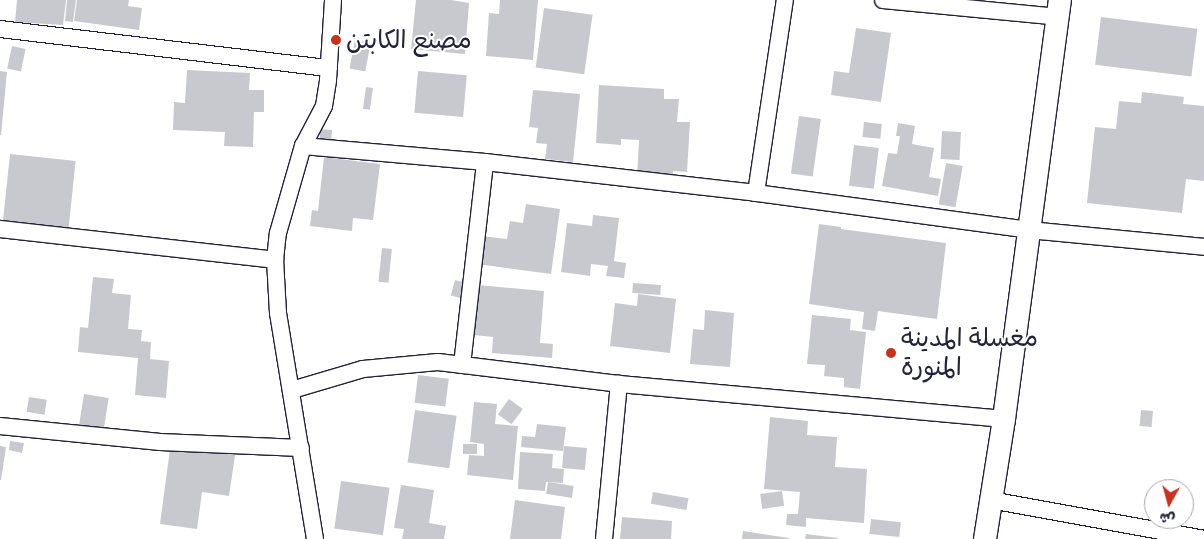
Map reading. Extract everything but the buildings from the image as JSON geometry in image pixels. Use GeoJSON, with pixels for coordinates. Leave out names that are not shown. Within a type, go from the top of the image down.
{"type":"FeatureCollection","features":[{"type":"Feature","properties":{"kind":"street"},"geometry":{"type":"LineString","coordinates":[[315,539],[278,313],[275,260],[278,233],[303,146],[324,106],[329,68],[333,0]]}},
{"type":"Feature","properties":{"kind":"street"},"geometry":{"type":"LineString","coordinates":[[756,194],[785,0]]}},
{"type":"Feature","properties":{"kind":"street"},"geometry":{"type":"LineString","coordinates":[[883,0],[1059,8],[1004,420],[985,539]]}},
{"type":"Feature","properties":{"kind":"street"},"geometry":{"type":"LineString","coordinates":[[0,29],[329,68]]}},
{"type":"Feature","properties":{"kind":"street"},"geometry":{"type":"LineString","coordinates":[[303,146],[485,162],[756,194],[1029,230],[1204,247]]}},
{"type":"Feature","properties":{"kind":"street"},"geometry":{"type":"LineString","coordinates":[[462,365],[485,162]]}},
{"type":"Feature","properties":{"kind":"street"},"geometry":{"type":"LineString","coordinates":[[0,229],[275,260]]}},
{"type":"Feature","properties":{"kind":"street"},"geometry":{"type":"LineString","coordinates":[[292,390],[363,369],[438,362],[619,384],[1004,420]]}},
{"type":"Feature","properties":{"kind":"street"},"geometry":{"type":"LineString","coordinates":[[604,539],[619,384]]}},
{"type":"Feature","properties":{"kind":"street"},"geometry":{"type":"LineString","coordinates":[[0,426],[160,442],[301,448]]}},
{"type":"Feature","properties":{"kind":"street"},"geometry":{"type":"LineString","coordinates":[[990,500],[1204,539]]}},
{"type":"Feature","properties":{"kind":"place","name":"مصنع الكابتن"},"geometry":{"type":"Point","coordinates":[336,40]}},
{"type":"Feature","properties":{"kind":"place","name":"مغسلة المدينة المنورة"},"geometry":{"type":"Point","coordinates":[891,353]}}]}
